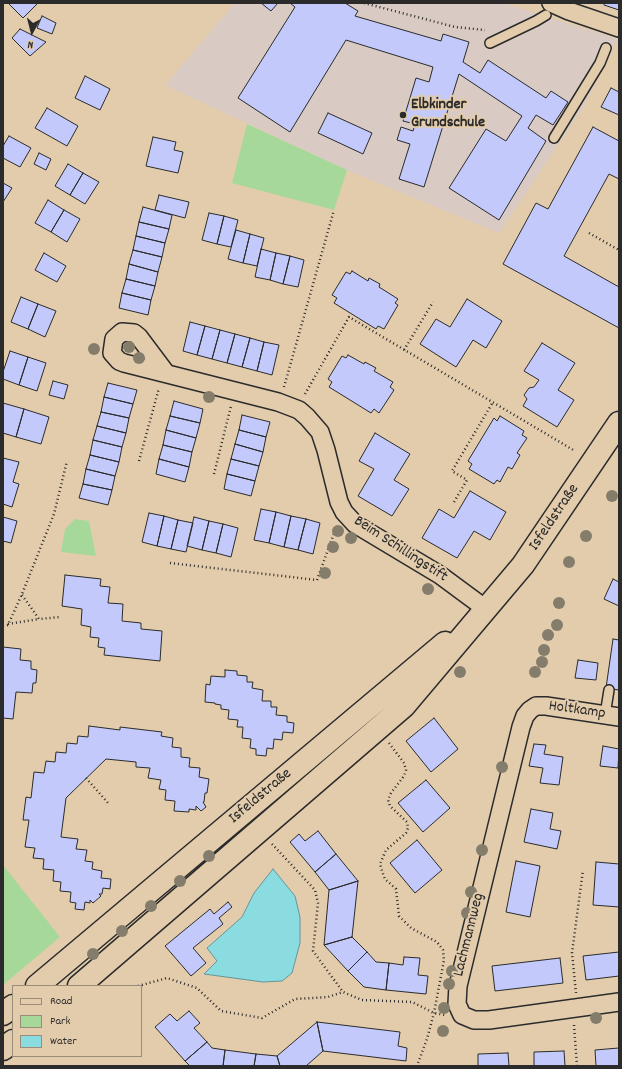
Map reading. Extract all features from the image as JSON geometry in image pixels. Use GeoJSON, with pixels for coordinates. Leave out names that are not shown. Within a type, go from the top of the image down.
{"type":"FeatureCollection","features":[{"type":"Feature","properties":{"kind":"main road","name":"Isfeldstraße"},"geometry":{"type":"LineString","coordinates":[[80,985],[404,706],[523,565],[619,423]]}},
{"type":"Feature","properties":{"kind":"main road","name":"Isfeldstraße"},"geometry":{"type":"LineString","coordinates":[[38,985],[388,689],[486,609]]}},
{"type":"Feature","properties":{"kind":"main road"},"geometry":{"type":"LineString","coordinates":[[3,1014],[12,1007]]}},
{"type":"Feature","properties":{"kind":"main road"},"geometry":{"type":"LineString","coordinates":[[3,1049],[12,1042]]}},
{"type":"Feature","properties":{"kind":"street"},"geometry":{"type":"LineString","coordinates":[[549,9],[569,11],[619,28]]}},
{"type":"Feature","properties":{"kind":"street","name":"Beim Schillingstift"},"geometry":{"type":"LineString","coordinates":[[164,378],[278,402],[299,410],[308,417],[320,432],[339,502],[344,512],[355,524],[440,575],[486,609]]}},
{"type":"Feature","properties":{"kind":"street","name":"Holtkamp"},"geometry":{"type":"LineString","coordinates":[[536,706],[546,706],[612,716]]}},
{"type":"Feature","properties":{"kind":"street","name":"Lachmannweg"},"geometry":{"type":"LineString","coordinates":[[536,706],[530,710],[520,728],[458,986],[457,1004],[462,1015],[474,1020],[488,1020],[619,1002]]}},
{"type":"Feature","properties":{"kind":"lane"},"geometry":{"type":"LineString","coordinates":[[490,43],[536,21],[549,9]]}},
{"type":"Feature","properties":{"kind":"lane"},"geometry":{"type":"LineString","coordinates":[[554,138],[600,63],[606,48]]}},
{"type":"Feature","properties":{"kind":"lane"},"geometry":{"type":"LineString","coordinates":[[609,690],[612,716]]}},
{"type":"Feature","properties":{"kind":"path"},"geometry":{"type":"LineString","coordinates":[[364,3],[455,26],[482,29],[500,38]]}},
{"type":"Feature","properties":{"kind":"path"},"geometry":{"type":"LineString","coordinates":[[282,395],[334,210]]}},
{"type":"Feature","properties":{"kind":"path"},"geometry":{"type":"LineString","coordinates":[[589,233],[619,250]]}},
{"type":"Feature","properties":{"kind":"path"},"geometry":{"type":"LineString","coordinates":[[404,350],[433,302]]}},
{"type":"Feature","properties":{"kind":"path"},"geometry":{"type":"LineString","coordinates":[[302,400],[349,317],[575,451]]}},
{"type":"Feature","properties":{"kind":"path"},"geometry":{"type":"LineString","coordinates":[[139,461],[164,378]]}},
{"type":"Feature","properties":{"kind":"path"},"geometry":{"type":"LineString","coordinates":[[214,474],[232,402]]}},
{"type":"Feature","properties":{"kind":"path"},"geometry":{"type":"LineString","coordinates":[[454,502],[466,480],[452,471],[493,402]]}},
{"type":"Feature","properties":{"kind":"path"},"geometry":{"type":"LineString","coordinates":[[8,625],[54,514],[67,461]]}},
{"type":"Feature","properties":{"kind":"path"},"geometry":{"type":"LineString","coordinates":[[170,563],[317,580],[336,527]]}},
{"type":"Feature","properties":{"kind":"path"},"geometry":{"type":"LineString","coordinates":[[22,594],[40,619]]}},
{"type":"Feature","properties":{"kind":"path"},"geometry":{"type":"LineString","coordinates":[[3,626],[60,617]]}},
{"type":"Feature","properties":{"kind":"path"},"geometry":{"type":"LineString","coordinates":[[388,741],[404,763],[406,770],[404,776],[391,792],[388,800],[390,806],[407,822],[408,828],[406,833],[386,850],[380,864],[382,872],[386,879],[396,889],[400,916],[411,928],[437,942],[443,950],[444,960],[434,1013],[427,1039],[417,1066]]}},
{"type":"Feature","properties":{"kind":"path"},"geometry":{"type":"LineString","coordinates":[[86,778],[108,802]]}},
{"type":"Feature","properties":{"kind":"path"},"geometry":{"type":"LineString","coordinates":[[260,830],[315,890],[318,903],[313,951],[343,992],[362,1000],[412,1002],[434,1013]]}},
{"type":"Feature","properties":{"kind":"path"},"geometry":{"type":"LineString","coordinates":[[577,1007],[572,954],[583,870]]}},
{"type":"Feature","properties":{"kind":"path"},"geometry":{"type":"LineString","coordinates":[[142,985],[167,978],[197,988],[221,1011],[262,1018],[295,999],[328,997],[343,992]]}},
{"type":"Feature","properties":{"kind":"path"},"geometry":{"type":"LineString","coordinates":[[574,1024],[577,1066]]}},
{"type":"Feature","properties":{"kind":"shaded area","name":"Elbkinder Grundschule"},"geometry":{"type":"Polygon","coordinates":[[[235,3],[503,3],[618,39],[584,106],[499,233],[347,170],[165,85],[235,3]]]}},
{"type":"Feature","properties":{"kind":"green space"},"geometry":{"type":"Polygon","coordinates":[[[247,124],[347,170],[334,210],[232,183],[247,124]]]}},
{"type":"Feature","properties":{"kind":"green space"},"geometry":{"type":"Polygon","coordinates":[[[75,519],[89,521],[96,556],[61,552],[65,529],[75,519]]]}},
{"type":"Feature","properties":{"kind":"green space"},"geometry":{"type":"Polygon","coordinates":[[[3,865],[60,937],[3,985],[3,865]]]}},
{"type":"Feature","properties":{"kind":"water"},"geometry":{"type":"Polygon","coordinates":[[[273,869],[295,896],[300,917],[300,943],[292,973],[282,981],[263,982],[204,974],[217,961],[207,948],[242,917],[254,893],[273,869]]]}},
{"type":"Feature","properties":{"kind":"building"},"geometry":{"type":"Polygon","coordinates":[[[8,3],[38,3],[23,18],[8,3]]]}},
{"type":"Feature","properties":{"kind":"building"},"geometry":{"type":"Polygon","coordinates":[[[261,3],[278,3],[271,11],[261,3]]]}},
{"type":"Feature","properties":{"kind":"building"},"geometry":{"type":"Polygon","coordinates":[[[290,3],[345,3],[358,11],[355,16],[441,41],[443,34],[469,42],[463,62],[480,73],[488,60],[546,98],[551,91],[568,102],[553,125],[536,115],[528,128],[546,141],[499,220],[449,188],[486,129],[506,141],[522,116],[459,74],[424,187],[399,179],[410,144],[397,140],[401,127],[413,131],[415,124],[403,121],[416,78],[429,82],[433,67],[346,40],[290,132],[238,98],[295,7],[290,3]]]}},
{"type":"Feature","properties":{"kind":"building"},"geometry":{"type":"Polygon","coordinates":[[[604,3],[619,3],[619,10],[604,5],[604,3]]]}},
{"type":"Feature","properties":{"kind":"building"},"geometry":{"type":"Polygon","coordinates":[[[42,16],[56,23],[52,34],[37,28],[42,16]]]}},
{"type":"Feature","properties":{"kind":"building"},"geometry":{"type":"Polygon","coordinates":[[[20,29],[46,42],[30,56],[12,38],[20,29]]]}},
{"type":"Feature","properties":{"kind":"building"},"geometry":{"type":"Polygon","coordinates":[[[85,76],[110,89],[100,110],[75,98],[85,76]]]}},
{"type":"Feature","properties":{"kind":"building"},"geometry":{"type":"Polygon","coordinates":[[[611,88],[619,92],[619,115],[601,107],[611,88]]]}},
{"type":"Feature","properties":{"kind":"building"},"geometry":{"type":"Polygon","coordinates":[[[47,108],[78,126],[67,146],[35,128],[47,108]]]}},
{"type":"Feature","properties":{"kind":"building"},"geometry":{"type":"Polygon","coordinates":[[[328,113],[372,133],[363,154],[318,133],[328,113]]]}},
{"type":"Feature","properties":{"kind":"building"},"geometry":{"type":"Polygon","coordinates":[[[593,127],[619,141],[619,179],[609,174],[564,256],[619,287],[619,328],[503,264],[536,203],[548,209],[593,127]]]}},
{"type":"Feature","properties":{"kind":"building"},"geometry":{"type":"Polygon","coordinates":[[[9,136],[31,148],[20,167],[3,158],[3,146],[9,136]]]}},
{"type":"Feature","properties":{"kind":"building"},"geometry":{"type":"Polygon","coordinates":[[[153,137],[176,142],[174,150],[183,152],[178,173],[146,166],[153,137]]]}},
{"type":"Feature","properties":{"kind":"building"},"geometry":{"type":"Polygon","coordinates":[[[39,153],[51,159],[46,170],[34,164],[39,153]]]}},
{"type":"Feature","properties":{"kind":"building"},"geometry":{"type":"Polygon","coordinates":[[[68,164],[83,173],[70,195],[55,186],[68,164]]]}},
{"type":"Feature","properties":{"kind":"building"},"geometry":{"type":"Polygon","coordinates":[[[83,173],[99,182],[85,204],[70,195],[83,173]]]}},
{"type":"Feature","properties":{"kind":"building"},"geometry":{"type":"Polygon","coordinates":[[[3,183],[12,188],[3,202],[3,183]]]}},
{"type":"Feature","properties":{"kind":"building"},"geometry":{"type":"Polygon","coordinates":[[[159,195],[189,202],[185,218],[155,210],[159,195]]]}},
{"type":"Feature","properties":{"kind":"building"},"geometry":{"type":"Polygon","coordinates":[[[48,200],[64,210],[51,232],[35,223],[48,200]]]}},
{"type":"Feature","properties":{"kind":"building"},"geometry":{"type":"Polygon","coordinates":[[[143,207],[172,215],[169,229],[139,222],[143,207]]]}},
{"type":"Feature","properties":{"kind":"building"},"geometry":{"type":"Polygon","coordinates":[[[64,210],[80,219],[67,242],[51,232],[64,210]]]}},
{"type":"Feature","properties":{"kind":"building"},"geometry":{"type":"Polygon","coordinates":[[[209,213],[224,216],[217,244],[202,240],[209,213]]]}},
{"type":"Feature","properties":{"kind":"building"},"geometry":{"type":"Polygon","coordinates":[[[224,216],[238,220],[231,247],[217,244],[224,216]]]}},
{"type":"Feature","properties":{"kind":"building"},"geometry":{"type":"Polygon","coordinates":[[[139,222],[169,229],[165,243],[136,236],[139,222]]]}},
{"type":"Feature","properties":{"kind":"building"},"geometry":{"type":"Polygon","coordinates":[[[236,230],[250,234],[243,263],[228,259],[236,230]]]}},
{"type":"Feature","properties":{"kind":"building"},"geometry":{"type":"Polygon","coordinates":[[[250,234],[264,238],[257,266],[243,263],[250,234]]]}},
{"type":"Feature","properties":{"kind":"building"},"geometry":{"type":"Polygon","coordinates":[[[136,236],[165,243],[162,257],[133,250],[136,236]]]}},
{"type":"Feature","properties":{"kind":"building"},"geometry":{"type":"Polygon","coordinates":[[[261,249],[276,253],[270,280],[255,277],[261,249]]]}},
{"type":"Feature","properties":{"kind":"building"},"geometry":{"type":"Polygon","coordinates":[[[133,250],[162,257],[158,272],[129,264],[133,250]]]}},
{"type":"Feature","properties":{"kind":"building"},"geometry":{"type":"Polygon","coordinates":[[[44,253],[66,266],[57,282],[35,270],[44,253]]]}},
{"type":"Feature","properties":{"kind":"building"},"geometry":{"type":"Polygon","coordinates":[[[276,253],[290,256],[283,284],[270,280],[276,253]]]}},
{"type":"Feature","properties":{"kind":"building"},"geometry":{"type":"Polygon","coordinates":[[[290,256],[304,260],[298,287],[283,284],[290,256]]]}},
{"type":"Feature","properties":{"kind":"building"},"geometry":{"type":"Polygon","coordinates":[[[129,264],[158,272],[155,286],[126,279],[129,264]]]}},
{"type":"Feature","properties":{"kind":"building"},"geometry":{"type":"Polygon","coordinates":[[[352,271],[368,281],[369,278],[380,284],[379,287],[398,299],[395,303],[398,305],[384,329],[378,326],[376,329],[334,303],[337,298],[332,295],[346,272],[350,274],[352,271]]]}},
{"type":"Feature","properties":{"kind":"building"},"geometry":{"type":"Polygon","coordinates":[[[126,279],[155,286],[151,300],[122,293],[126,279]]]}},
{"type":"Feature","properties":{"kind":"building"},"geometry":{"type":"Polygon","coordinates":[[[122,293],[151,300],[148,315],[119,308],[122,293]]]}},
{"type":"Feature","properties":{"kind":"building"},"geometry":{"type":"Polygon","coordinates":[[[21,297],[38,304],[28,329],[11,322],[21,297]]]}},
{"type":"Feature","properties":{"kind":"building"},"geometry":{"type":"Polygon","coordinates":[[[467,299],[502,321],[486,348],[473,340],[456,367],[420,344],[436,319],[450,327],[467,299]]]}},
{"type":"Feature","properties":{"kind":"building"},"geometry":{"type":"Polygon","coordinates":[[[38,304],[56,311],[45,337],[28,329],[38,304]]]}},
{"type":"Feature","properties":{"kind":"building"},"geometry":{"type":"Polygon","coordinates":[[[190,322],[205,326],[197,355],[183,351],[190,322]]]}},
{"type":"Feature","properties":{"kind":"building"},"geometry":{"type":"Polygon","coordinates":[[[205,326],[220,330],[212,359],[197,355],[205,326]]]}},
{"type":"Feature","properties":{"kind":"building"},"geometry":{"type":"Polygon","coordinates":[[[220,330],[235,334],[227,363],[212,359],[220,330]]]}},
{"type":"Feature","properties":{"kind":"building"},"geometry":{"type":"Polygon","coordinates":[[[235,334],[250,338],[242,367],[227,363],[235,334]]]}},
{"type":"Feature","properties":{"kind":"building"},"geometry":{"type":"Polygon","coordinates":[[[250,338],[264,342],[257,371],[242,367],[250,338]]]}},
{"type":"Feature","properties":{"kind":"building"},"geometry":{"type":"Polygon","coordinates":[[[264,342],[279,345],[272,375],[257,371],[264,342]]]}},
{"type":"Feature","properties":{"kind":"building"},"geometry":{"type":"Polygon","coordinates":[[[542,343],[575,363],[558,390],[574,400],[557,427],[523,406],[527,399],[524,395],[529,388],[534,387],[539,380],[524,371],[542,343]]]}},
{"type":"Feature","properties":{"kind":"building"},"geometry":{"type":"Polygon","coordinates":[[[10,351],[28,357],[19,385],[3,379],[3,372],[10,351]]]}},
{"type":"Feature","properties":{"kind":"building"},"geometry":{"type":"Polygon","coordinates":[[[348,355],[364,364],[365,362],[376,368],[374,371],[393,382],[390,387],[394,390],[379,413],[374,409],[371,413],[329,387],[332,382],[328,379],[342,356],[346,358],[348,355]]]}},
{"type":"Feature","properties":{"kind":"building"},"geometry":{"type":"Polygon","coordinates":[[[28,357],[46,363],[37,391],[19,385],[28,357]]]}},
{"type":"Feature","properties":{"kind":"building"},"geometry":{"type":"Polygon","coordinates":[[[53,381],[68,385],[64,399],[49,395],[53,381]]]}},
{"type":"Feature","properties":{"kind":"building"},"geometry":{"type":"Polygon","coordinates":[[[108,383],[137,390],[133,404],[104,397],[108,383]]]}},
{"type":"Feature","properties":{"kind":"building"},"geometry":{"type":"Polygon","coordinates":[[[104,397],[133,404],[129,418],[101,412],[104,397]]]}},
{"type":"Feature","properties":{"kind":"building"},"geometry":{"type":"Polygon","coordinates":[[[174,401],[203,409],[200,423],[170,416],[174,401]]]}},
{"type":"Feature","properties":{"kind":"building"},"geometry":{"type":"Polygon","coordinates":[[[3,403],[24,409],[16,437],[3,433],[3,403]]]}},
{"type":"Feature","properties":{"kind":"building"},"geometry":{"type":"Polygon","coordinates":[[[24,409],[49,417],[41,444],[16,437],[24,409]]]}},
{"type":"Feature","properties":{"kind":"building"},"geometry":{"type":"Polygon","coordinates":[[[101,412],[129,418],[126,433],[97,426],[101,412]]]}},
{"type":"Feature","properties":{"kind":"building"},"geometry":{"type":"Polygon","coordinates":[[[242,415],[270,422],[266,437],[239,430],[242,415]]]}},
{"type":"Feature","properties":{"kind":"building"},"geometry":{"type":"Polygon","coordinates":[[[170,416],[200,423],[196,438],[166,430],[170,416]]]}},
{"type":"Feature","properties":{"kind":"building"},"geometry":{"type":"Polygon","coordinates":[[[500,416],[524,431],[522,435],[527,438],[517,453],[520,455],[512,469],[508,467],[500,482],[497,480],[494,484],[469,469],[472,464],[468,461],[494,418],[497,421],[500,416]]]}},
{"type":"Feature","properties":{"kind":"building"},"geometry":{"type":"Polygon","coordinates":[[[97,426],[126,433],[122,447],[93,440],[97,426]]]}},
{"type":"Feature","properties":{"kind":"building"},"geometry":{"type":"Polygon","coordinates":[[[166,430],[196,438],[192,452],[163,445],[166,430]]]}},
{"type":"Feature","properties":{"kind":"building"},"geometry":{"type":"Polygon","coordinates":[[[239,430],[266,437],[263,452],[235,444],[239,430]]]}},
{"type":"Feature","properties":{"kind":"building"},"geometry":{"type":"Polygon","coordinates":[[[375,433],[410,454],[394,480],[409,489],[392,516],[358,496],[374,469],[359,461],[375,433]]]}},
{"type":"Feature","properties":{"kind":"building"},"geometry":{"type":"Polygon","coordinates":[[[93,440],[122,447],[119,462],[90,455],[93,440]]]}},
{"type":"Feature","properties":{"kind":"building"},"geometry":{"type":"Polygon","coordinates":[[[235,444],[263,452],[259,466],[231,459],[235,444]]]}},
{"type":"Feature","properties":{"kind":"building"},"geometry":{"type":"Polygon","coordinates":[[[163,445],[192,452],[189,467],[159,459],[163,445]]]}},
{"type":"Feature","properties":{"kind":"building"},"geometry":{"type":"Polygon","coordinates":[[[90,455],[119,462],[115,476],[86,469],[90,455]]]}},
{"type":"Feature","properties":{"kind":"building"},"geometry":{"type":"Polygon","coordinates":[[[3,458],[19,462],[13,482],[19,484],[12,507],[3,504],[3,458]]]}},
{"type":"Feature","properties":{"kind":"building"},"geometry":{"type":"Polygon","coordinates":[[[159,459],[189,467],[185,482],[156,474],[159,459]]]}},
{"type":"Feature","properties":{"kind":"building"},"geometry":{"type":"Polygon","coordinates":[[[231,459],[259,466],[255,481],[227,474],[231,459]]]}},
{"type":"Feature","properties":{"kind":"building"},"geometry":{"type":"Polygon","coordinates":[[[86,469],[115,476],[112,490],[83,484],[86,469]]]}},
{"type":"Feature","properties":{"kind":"building"},"geometry":{"type":"Polygon","coordinates":[[[227,474],[255,481],[251,496],[224,489],[227,474]]]}},
{"type":"Feature","properties":{"kind":"building"},"geometry":{"type":"Polygon","coordinates":[[[83,484],[112,490],[108,505],[79,498],[83,484]]]}},
{"type":"Feature","properties":{"kind":"building"},"geometry":{"type":"Polygon","coordinates":[[[470,491],[506,512],[490,540],[474,531],[457,558],[422,538],[439,509],[454,518],[470,491]]]}},
{"type":"Feature","properties":{"kind":"building"},"geometry":{"type":"Polygon","coordinates":[[[261,509],[276,512],[269,543],[254,540],[261,509]]]}},
{"type":"Feature","properties":{"kind":"building"},"geometry":{"type":"Polygon","coordinates":[[[276,512],[291,516],[284,547],[269,543],[276,512]]]}},
{"type":"Feature","properties":{"kind":"building"},"geometry":{"type":"Polygon","coordinates":[[[149,513],[164,516],[157,546],[142,542],[149,513]]]}},
{"type":"Feature","properties":{"kind":"building"},"geometry":{"type":"Polygon","coordinates":[[[164,516],[178,520],[171,549],[157,546],[164,516]]]}},
{"type":"Feature","properties":{"kind":"building"},"geometry":{"type":"Polygon","coordinates":[[[291,516],[306,519],[298,550],[284,547],[291,516]]]}},
{"type":"Feature","properties":{"kind":"building"},"geometry":{"type":"Polygon","coordinates":[[[3,517],[17,521],[11,543],[3,541],[3,517]]]}},
{"type":"Feature","properties":{"kind":"building"},"geometry":{"type":"Polygon","coordinates":[[[194,517],[209,521],[202,550],[187,546],[194,517]]]}},
{"type":"Feature","properties":{"kind":"building"},"geometry":{"type":"Polygon","coordinates":[[[306,519],[320,523],[313,554],[298,550],[306,519]]]}},
{"type":"Feature","properties":{"kind":"building"},"geometry":{"type":"Polygon","coordinates":[[[178,520],[193,523],[186,552],[171,549],[178,520]]]}},
{"type":"Feature","properties":{"kind":"building"},"geometry":{"type":"Polygon","coordinates":[[[209,521],[223,524],[216,553],[202,550],[209,521]]]}},
{"type":"Feature","properties":{"kind":"building"},"geometry":{"type":"Polygon","coordinates":[[[223,524],[238,528],[231,557],[216,553],[223,524]]]}},
{"type":"Feature","properties":{"kind":"building"},"geometry":{"type":"Polygon","coordinates":[[[65,575],[101,579],[100,586],[110,587],[108,603],[123,604],[122,621],[141,623],[141,629],[162,631],[160,661],[104,655],[105,648],[98,647],[99,638],[90,637],[91,627],[81,625],[82,609],[62,606],[65,575]]]}},
{"type":"Feature","properties":{"kind":"building"},"geometry":{"type":"Polygon","coordinates":[[[613,579],[619,582],[619,606],[604,599],[613,579]]]}},
{"type":"Feature","properties":{"kind":"building"},"geometry":{"type":"Polygon","coordinates":[[[613,639],[619,640],[619,690],[606,688],[613,639]]]}},
{"type":"Feature","properties":{"kind":"building"},"geometry":{"type":"Polygon","coordinates":[[[3,647],[21,649],[20,660],[31,661],[31,669],[37,670],[36,683],[33,683],[32,693],[16,692],[13,719],[3,718],[3,647]]]}},
{"type":"Feature","properties":{"kind":"building"},"geometry":{"type":"Polygon","coordinates":[[[578,660],[598,663],[596,680],[575,678],[578,660]]]}},
{"type":"Feature","properties":{"kind":"building"},"geometry":{"type":"Polygon","coordinates":[[[225,670],[237,671],[237,675],[247,676],[247,682],[253,682],[252,688],[263,690],[262,701],[271,701],[271,707],[277,707],[276,715],[287,716],[287,722],[294,723],[293,733],[283,732],[282,740],[274,739],[273,749],[267,748],[266,756],[256,755],[256,749],[250,748],[251,739],[242,738],[243,727],[237,727],[238,720],[228,719],[229,710],[221,709],[221,705],[215,703],[205,702],[206,684],[210,685],[211,676],[225,677],[225,670]]]}},
{"type":"Feature","properties":{"kind":"building"},"geometry":{"type":"Polygon","coordinates":[[[434,718],[458,749],[431,772],[406,741],[434,718]]]}},
{"type":"Feature","properties":{"kind":"building"},"geometry":{"type":"Polygon","coordinates":[[[89,726],[120,730],[120,727],[162,732],[161,736],[173,738],[172,747],[181,748],[181,757],[190,758],[189,767],[200,768],[199,777],[209,779],[207,793],[205,793],[203,802],[206,807],[201,811],[196,806],[196,810],[189,809],[189,812],[174,811],[175,801],[165,800],[166,790],[159,789],[161,780],[148,778],[150,768],[136,767],[136,762],[106,759],[66,798],[61,837],[78,839],[76,849],[87,850],[85,861],[93,862],[92,869],[102,871],[101,878],[111,879],[110,889],[103,888],[102,894],[99,894],[101,896],[93,903],[90,900],[90,903],[85,902],[84,910],[75,909],[76,903],[70,902],[71,892],[60,891],[61,882],[53,881],[54,870],[43,869],[44,859],[33,858],[35,848],[25,847],[29,820],[23,820],[26,797],[31,798],[34,772],[44,773],[46,761],[55,762],[56,752],[66,753],[67,743],[77,744],[78,736],[88,737],[89,726]]]}},
{"type":"Feature","properties":{"kind":"building"},"geometry":{"type":"Polygon","coordinates":[[[534,744],[546,745],[544,754],[563,757],[559,785],[540,783],[543,768],[529,766],[534,744]]]}},
{"type":"Feature","properties":{"kind":"building"},"geometry":{"type":"Polygon","coordinates":[[[603,746],[619,749],[618,768],[600,766],[603,746]]]}},
{"type":"Feature","properties":{"kind":"building"},"geometry":{"type":"Polygon","coordinates":[[[426,780],[450,808],[423,832],[398,803],[426,780]]]}},
{"type":"Feature","properties":{"kind":"building"},"geometry":{"type":"Polygon","coordinates":[[[531,809],[553,813],[550,829],[561,831],[557,849],[524,842],[531,809]]]}},
{"type":"Feature","properties":{"kind":"building"},"geometry":{"type":"Polygon","coordinates":[[[318,831],[336,854],[315,872],[290,842],[299,834],[305,841],[318,831]]]}},
{"type":"Feature","properties":{"kind":"building"},"geometry":{"type":"Polygon","coordinates":[[[417,840],[442,870],[415,893],[390,863],[417,840]]]}},
{"type":"Feature","properties":{"kind":"building"},"geometry":{"type":"Polygon","coordinates":[[[336,854],[358,881],[329,890],[315,872],[336,854]]]}},
{"type":"Feature","properties":{"kind":"building"},"geometry":{"type":"Polygon","coordinates":[[[516,861],[540,866],[530,917],[506,912],[516,861]]]}},
{"type":"Feature","properties":{"kind":"building"},"geometry":{"type":"Polygon","coordinates":[[[596,862],[619,864],[619,907],[593,905],[596,862]]]}},
{"type":"Feature","properties":{"kind":"building"},"geometry":{"type":"Polygon","coordinates":[[[358,881],[352,937],[324,945],[329,890],[358,881]]]}},
{"type":"Feature","properties":{"kind":"building"},"geometry":{"type":"Polygon","coordinates":[[[228,902],[232,907],[219,918],[223,924],[193,948],[206,963],[191,976],[165,946],[210,909],[214,914],[228,902]]]}},
{"type":"Feature","properties":{"kind":"building"},"geometry":{"type":"Polygon","coordinates":[[[352,937],[367,952],[348,971],[324,945],[352,937]]]}},
{"type":"Feature","properties":{"kind":"building"},"geometry":{"type":"Polygon","coordinates":[[[367,952],[376,962],[389,963],[386,990],[364,987],[348,971],[367,952]]]}},
{"type":"Feature","properties":{"kind":"building"},"geometry":{"type":"Polygon","coordinates":[[[619,952],[619,976],[586,980],[583,956],[619,952]]]}},
{"type":"Feature","properties":{"kind":"building"},"geometry":{"type":"Polygon","coordinates":[[[404,957],[420,958],[418,975],[428,976],[426,994],[386,990],[389,963],[403,965],[404,957]]]}},
{"type":"Feature","properties":{"kind":"building"},"geometry":{"type":"Polygon","coordinates":[[[560,958],[563,983],[495,991],[492,966],[560,958]]]}},
{"type":"Feature","properties":{"kind":"building"},"geometry":{"type":"Polygon","coordinates":[[[189,1011],[200,1023],[194,1028],[207,1042],[185,1061],[155,1027],[170,1014],[177,1021],[189,1011]]]}},
{"type":"Feature","properties":{"kind":"building"},"geometry":{"type":"Polygon","coordinates":[[[317,1022],[400,1032],[398,1046],[407,1048],[406,1061],[323,1051],[317,1022]]]}},
{"type":"Feature","properties":{"kind":"building"},"geometry":{"type":"Polygon","coordinates":[[[317,1022],[323,1051],[306,1066],[280,1066],[277,1056],[317,1022]]]}},
{"type":"Feature","properties":{"kind":"building"},"geometry":{"type":"Polygon","coordinates":[[[207,1042],[212,1048],[225,1050],[223,1066],[190,1066],[185,1061],[207,1042]]]}},
{"type":"Feature","properties":{"kind":"building"},"geometry":{"type":"Polygon","coordinates":[[[619,1048],[619,1066],[596,1066],[595,1050],[619,1048]]]}},
{"type":"Feature","properties":{"kind":"building"},"geometry":{"type":"Polygon","coordinates":[[[225,1050],[256,1054],[254,1066],[223,1066],[225,1050]]]}},
{"type":"Feature","properties":{"kind":"building"},"geometry":{"type":"Polygon","coordinates":[[[564,1051],[565,1066],[534,1066],[534,1052],[564,1051]]]}},
{"type":"Feature","properties":{"kind":"building"},"geometry":{"type":"Polygon","coordinates":[[[508,1053],[509,1066],[478,1066],[478,1054],[508,1053]]]}},
{"type":"Feature","properties":{"kind":"building"},"geometry":{"type":"Polygon","coordinates":[[[256,1054],[277,1056],[280,1066],[254,1066],[256,1054]]]}},
{"type":"Feature","properties":{"kind":"place","name":"Elbkinder Grundschule"},"geometry":{"type":"Point","coordinates":[403,115]}}]}
